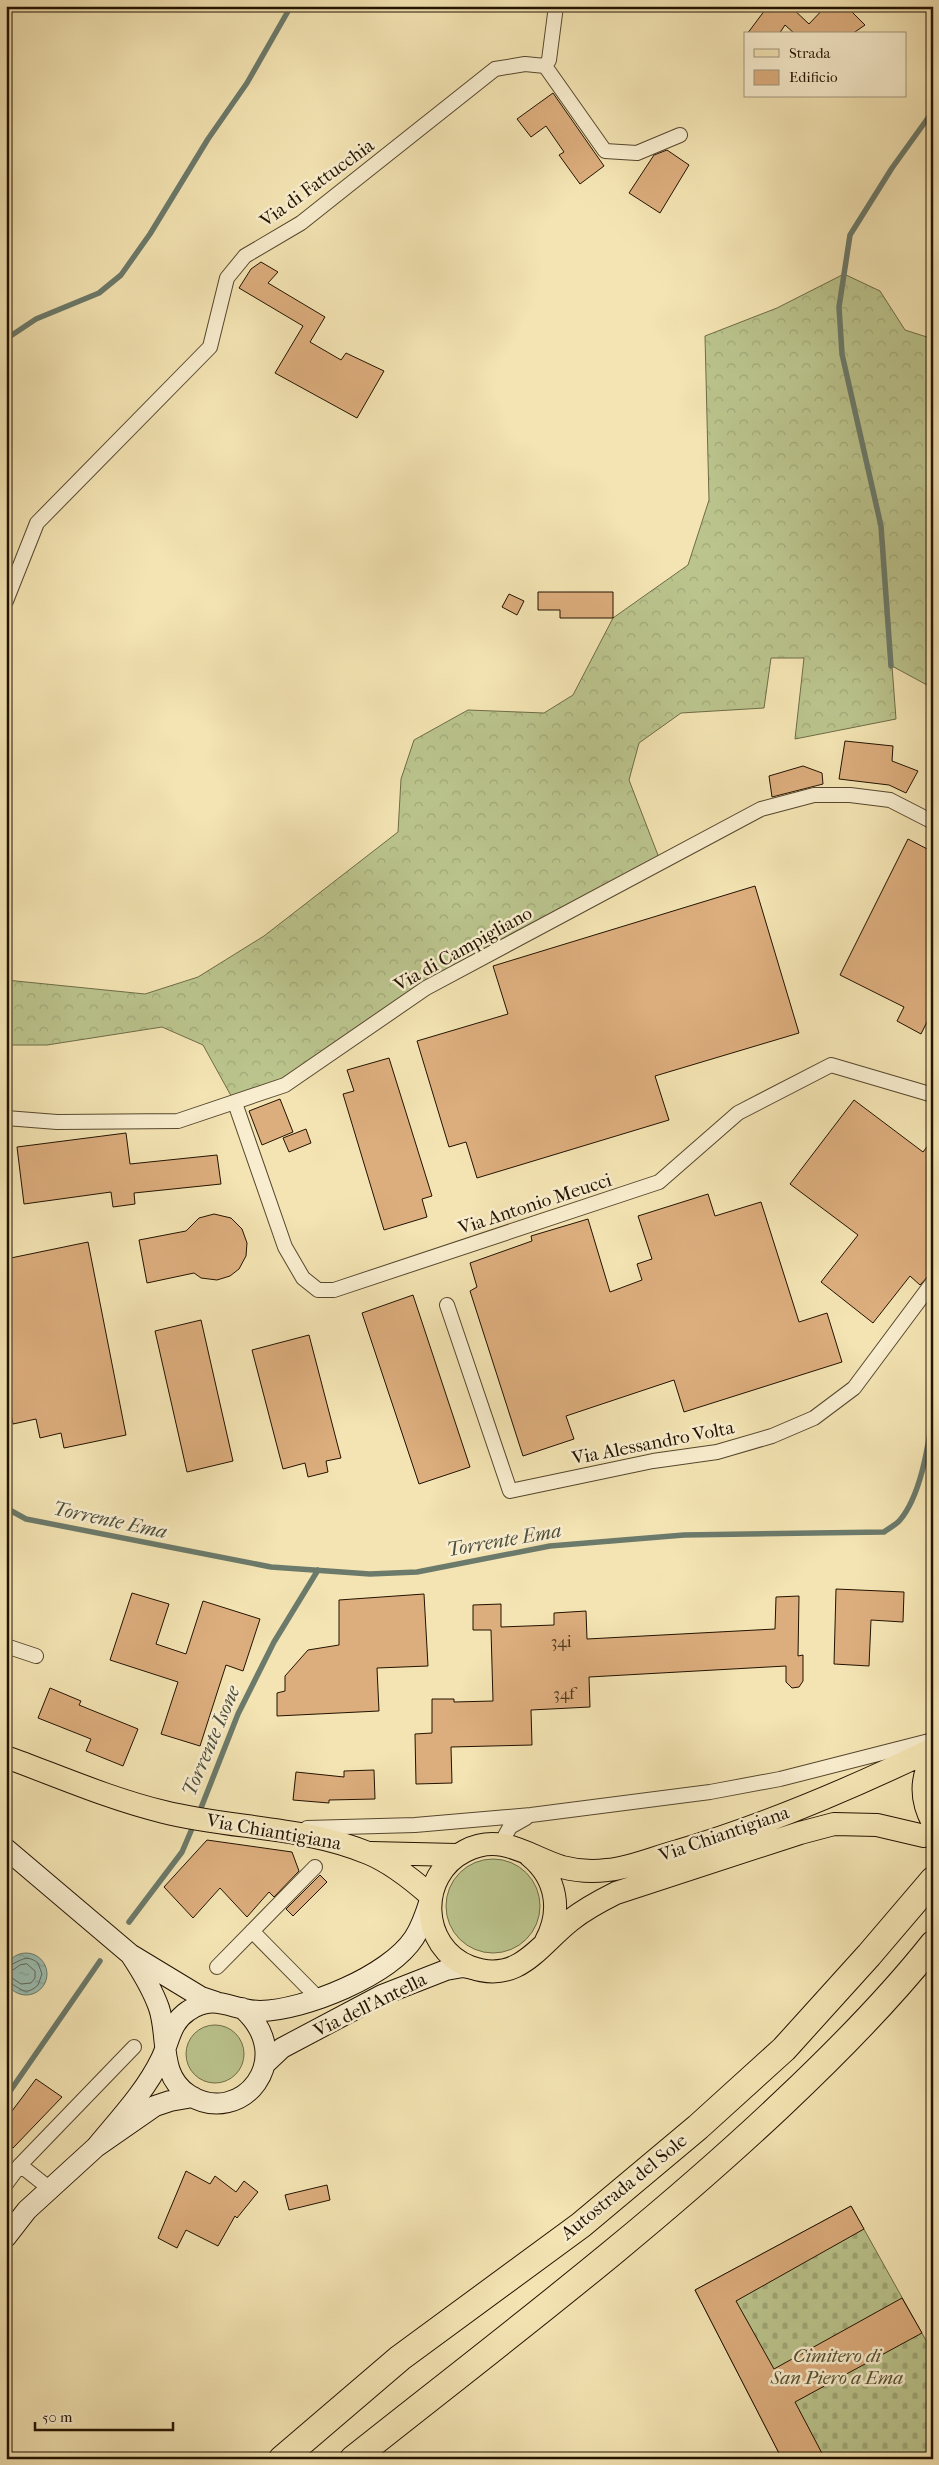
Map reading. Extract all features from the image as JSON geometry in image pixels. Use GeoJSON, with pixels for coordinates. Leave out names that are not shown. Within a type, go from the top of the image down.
{"type":"FeatureCollection","features":[{"type":"Feature","properties":{"kind":"highway","name":"Autostrada del Sole"},"geometry":{"type":"LineString","coordinates":[[282,2459],[400,2358],[581,2225],[698,2127],[784,2049],[869,1955],[933,1880]]}},
{"type":"Feature","properties":{"kind":"highway"},"geometry":{"type":"LineString","coordinates":[[353,2459],[609,2256],[725,2157],[836,2053],[906,1978],[933,1944]]}},
{"type":"Feature","properties":{"kind":"main road","name":"Via Chiantigiana"},"geometry":{"type":"LineString","coordinates":[[933,1749],[832,1797],[714,1840],[608,1870],[577,1871],[543,1860],[528,1851],[502,1845],[477,1846],[457,1855],[440,1872],[430,1897],[431,1921],[443,1947],[456,1959],[482,1970],[500,1971],[516,1967],[531,1958],[545,1943],[579,1914],[616,1893],[800,1833],[834,1824],[854,1823],[929,1829],[922,1790],[928,1766],[933,1757]]}},
{"type":"Feature","properties":{"kind":"main road","name":"Via Chiantigiana"},"geometry":{"type":"LineString","coordinates":[[6,1757],[121,1799],[183,1816],[273,1829],[325,1839],[370,1853],[428,1856],[457,1855]]}},
{"type":"Feature","properties":{"kind":"main road","name":"Via Chiantigiana"},"geometry":{"type":"LineString","coordinates":[[502,1845],[530,1856],[550,1880],[555,1895],[556,1910],[552,1929],[545,1943]]}},
{"type":"Feature","properties":{"kind":"main road"},"geometry":{"type":"LineString","coordinates":[[6,1850],[129,1953],[184,1987],[216,2002]]}},
{"type":"Feature","properties":{"kind":"main road","name":"Via Chiantigiana"},"geometry":{"type":"LineString","coordinates":[[370,1853],[418,1884],[430,1897]]}},
{"type":"Feature","properties":{"kind":"main road","name":"Via dell'Antella"},"geometry":{"type":"LineString","coordinates":[[96,2147],[150,2079],[170,2031],[180,2016],[197,2006],[216,2002],[260,2011],[272,2010],[319,1999],[362,1981],[396,1957],[413,1939],[423,1921],[430,1897]]}},
{"type":"Feature","properties":{"kind":"main road"},"geometry":{"type":"LineString","coordinates":[[129,1953],[154,1993],[163,2022],[166,2058],[172,2078],[194,2098]]}},
{"type":"Feature","properties":{"kind":"main road","name":"Via dell'Antella"},"geometry":{"type":"LineString","coordinates":[[6,2237],[27,2210],[49,2188],[96,2147],[155,2106],[170,2100],[194,2098],[215,2103],[238,2098],[255,2084],[265,2064],[282,2048],[382,1995],[446,1970],[463,1966],[482,1970]]}},
{"type":"Feature","properties":{"kind":"main road","name":"Via dell'Antella"},"geometry":{"type":"LineString","coordinates":[[242,2008],[252,2017],[262,2031],[266,2043],[265,2064]]}},
{"type":"Feature","properties":{"kind":"street"},"geometry":{"type":"LineString","coordinates":[[556,6],[549,60],[545,66],[605,151],[636,153],[680,135]]}},
{"type":"Feature","properties":{"kind":"street","name":"Via di Fattucchia"},"geometry":{"type":"LineString","coordinates":[[6,601],[37,523],[210,347],[227,278],[245,256],[301,223],[495,69],[525,64],[545,66]]}},
{"type":"Feature","properties":{"kind":"street","name":"Via di Campigliano"},"geometry":{"type":"LineString","coordinates":[[6,1118],[57,1122],[178,1121],[285,1085],[426,988],[761,809],[814,795],[850,795],[890,800],[933,822]]}},
{"type":"Feature","properties":{"kind":"street","name":"Via Antonio Meucci"},"geometry":{"type":"LineString","coordinates":[[234,1103],[286,1247],[303,1278],[318,1290],[334,1290],[659,1182],[738,1113],[831,1065],[933,1095]]}},
{"type":"Feature","properties":{"kind":"street","name":"Via Alessandro Volta"},"geometry":{"type":"LineString","coordinates":[[447,1305],[510,1491],[653,1461],[717,1452],[772,1436],[814,1418],[854,1388],[933,1282]]}},
{"type":"Feature","properties":{"kind":"street"},"geometry":{"type":"LineString","coordinates":[[6,1646],[36,1656]]}},
{"type":"Feature","properties":{"kind":"street"},"geometry":{"type":"LineString","coordinates":[[273,1829],[416,1825],[531,1815],[710,1792],[780,1779],[933,1740]]}},
{"type":"Feature","properties":{"kind":"street"},"geometry":{"type":"LineString","coordinates":[[502,1845],[510,1827],[531,1815]]}},
{"type":"Feature","properties":{"kind":"street"},"geometry":{"type":"LineString","coordinates":[[217,1967],[315,1867]]}},
{"type":"Feature","properties":{"kind":"street"},"geometry":{"type":"LineString","coordinates":[[252,1931],[319,1999]]}},
{"type":"Feature","properties":{"kind":"street"},"geometry":{"type":"LineString","coordinates":[[6,2184],[20,2166],[134,2047]]}},
{"type":"Feature","properties":{"kind":"street"},"geometry":{"type":"LineString","coordinates":[[20,2166],[49,2188]]}},
{"type":"Feature","properties":{"kind":"green space"},"geometry":{"type":"Polygon","coordinates":[[[844,274],[880,291],[905,330],[933,339],[933,647],[927,685],[892,666],[896,719],[795,739],[804,658],[771,658],[764,708],[681,713],[639,743],[629,780],[661,863],[426,988],[285,1085],[235,1103],[203,1045],[162,1027],[47,1045],[6,1045],[6,980],[145,994],[198,977],[264,936],[398,832],[401,779],[414,740],[468,710],[544,713],[573,695],[613,618],[688,565],[709,500],[705,336],[777,308],[844,274]]]}},
{"type":"Feature","properties":{"kind":"green space"},"geometry":{"type":"Polygon","coordinates":[[[493,1859],[511,1863],[526,1873],[536,1888],[540,1906],[536,1924],[526,1939],[511,1949],[493,1953],[475,1949],[460,1939],[450,1924],[446,1906],[450,1888],[460,1873],[475,1863],[493,1859]]]}},
{"type":"Feature","properties":{"kind":"green space"},"geometry":{"type":"Polygon","coordinates":[[[215,2025],[231,2030],[239,2038],[244,2054],[239,2070],[231,2078],[215,2083],[199,2078],[191,2070],[186,2054],[191,2038],[199,2030],[215,2025]]]}},
{"type":"Feature","properties":{"kind":"green space","name":"Cimitero di San Piero a Ema"},"geometry":{"type":"Polygon","coordinates":[[[851,2206],[933,2353],[933,2459],[782,2459],[695,2290],[851,2206]]]}},
{"type":"Feature","properties":{"kind":"water"},"geometry":{"type":"Polygon","coordinates":[[[30,1953],[38,1956],[44,1962],[47,1974],[44,1986],[38,1992],[22,1995],[14,1992],[8,1986],[5,1970],[8,1962],[14,1956],[30,1953]]]}},
{"type":"Feature","properties":{"kind":"building"},"geometry":{"type":"Polygon","coordinates":[[[768,6],[790,6],[809,24],[826,6],[846,6],[865,25],[855,32],[793,32],[785,25],[780,32],[748,32],[768,6]]]}},
{"type":"Feature","properties":{"kind":"building"},"geometry":{"type":"Polygon","coordinates":[[[553,93],[604,166],[580,184],[559,155],[564,152],[546,126],[531,137],[517,119],[553,93]]]}},
{"type":"Feature","properties":{"kind":"building"},"geometry":{"type":"Polygon","coordinates":[[[667,150],[689,165],[660,213],[629,193],[654,155],[667,150]]]}},
{"type":"Feature","properties":{"kind":"building"},"geometry":{"type":"Polygon","coordinates":[[[261,262],[278,272],[268,283],[325,317],[310,342],[341,360],[346,353],[384,371],[357,418],[275,373],[303,326],[239,288],[251,269],[261,262]]]}},
{"type":"Feature","properties":{"kind":"building"},"geometry":{"type":"Polygon","coordinates":[[[538,592],[613,592],[613,618],[560,618],[560,610],[538,610],[538,592]]]}},
{"type":"Feature","properties":{"kind":"building"},"geometry":{"type":"Polygon","coordinates":[[[509,594],[524,601],[517,615],[502,607],[509,594]]]}},
{"type":"Feature","properties":{"kind":"building"},"geometry":{"type":"Polygon","coordinates":[[[845,741],[893,746],[892,761],[918,771],[906,793],[889,785],[839,779],[845,741]]]}},
{"type":"Feature","properties":{"kind":"building"},"geometry":{"type":"Polygon","coordinates":[[[803,766],[822,773],[823,784],[772,797],[769,776],[803,766]]]}},
{"type":"Feature","properties":{"kind":"building"},"geometry":{"type":"Polygon","coordinates":[[[908,839],[933,852],[933,1010],[921,1034],[897,1021],[904,1007],[840,975],[908,839]]]}},
{"type":"Feature","properties":{"kind":"building"},"geometry":{"type":"Polygon","coordinates":[[[755,886],[799,1033],[655,1076],[669,1120],[477,1178],[466,1142],[449,1147],[417,1041],[508,1014],[493,966],[755,886]]]}},
{"type":"Feature","properties":{"kind":"building"},"geometry":{"type":"Polygon","coordinates":[[[389,1058],[432,1196],[422,1199],[427,1217],[384,1230],[343,1094],[354,1091],[347,1070],[389,1058]]]}},
{"type":"Feature","properties":{"kind":"building"},"geometry":{"type":"Polygon","coordinates":[[[280,1099],[293,1132],[262,1145],[249,1111],[280,1099]]]}},
{"type":"Feature","properties":{"kind":"building"},"geometry":{"type":"Polygon","coordinates":[[[854,1100],[923,1152],[933,1139],[933,1271],[920,1285],[910,1276],[873,1323],[821,1282],[858,1235],[790,1184],[854,1100]]]}},
{"type":"Feature","properties":{"kind":"building"},"geometry":{"type":"Polygon","coordinates":[[[306,1129],[311,1143],[289,1152],[283,1138],[306,1129]]]}},
{"type":"Feature","properties":{"kind":"building"},"geometry":{"type":"Polygon","coordinates":[[[126,1133],[130,1164],[217,1155],[221,1184],[134,1193],[135,1204],[113,1207],[111,1192],[24,1204],[17,1147],[126,1133]]]}},
{"type":"Feature","properties":{"kind":"building"},"geometry":{"type":"Polygon","coordinates":[[[708,1194],[715,1216],[761,1202],[799,1322],[827,1313],[842,1362],[684,1412],[674,1380],[566,1416],[574,1439],[523,1456],[470,1291],[477,1287],[470,1263],[532,1241],[531,1236],[588,1219],[610,1292],[642,1280],[637,1264],[652,1259],[638,1216],[708,1194]]]}},
{"type":"Feature","properties":{"kind":"building"},"geometry":{"type":"Polygon","coordinates":[[[214,1214],[231,1218],[242,1229],[247,1243],[246,1256],[239,1269],[230,1276],[217,1280],[201,1278],[194,1273],[147,1283],[139,1240],[186,1231],[199,1218],[214,1214]]]}},
{"type":"Feature","properties":{"kind":"building"},"geometry":{"type":"Polygon","coordinates":[[[88,1242],[126,1435],[64,1448],[61,1433],[40,1438],[36,1419],[13,1424],[6,1391],[6,1259],[88,1242]]]}},
{"type":"Feature","properties":{"kind":"building"},"geometry":{"type":"Polygon","coordinates":[[[413,1295],[470,1467],[419,1484],[362,1313],[413,1295]]]}},
{"type":"Feature","properties":{"kind":"building"},"geometry":{"type":"Polygon","coordinates":[[[201,1320],[233,1461],[187,1472],[155,1331],[201,1320]]]}},
{"type":"Feature","properties":{"kind":"building"},"geometry":{"type":"Polygon","coordinates":[[[309,1335],[341,1458],[326,1461],[328,1472],[308,1477],[305,1463],[283,1469],[252,1350],[309,1335]]]}},
{"type":"Feature","properties":{"kind":"building"},"geometry":{"type":"Polygon","coordinates":[[[836,1589],[904,1592],[903,1622],[871,1620],[869,1666],[834,1664],[836,1589]]]}},
{"type":"Feature","properties":{"kind":"building"},"geometry":{"type":"Polygon","coordinates":[[[132,1593],[169,1604],[156,1644],[186,1654],[203,1601],[260,1619],[243,1671],[226,1665],[200,1746],[161,1734],[178,1682],[110,1660],[132,1593]]]}},
{"type":"Feature","properties":{"kind":"building"},"geometry":{"type":"Polygon","coordinates":[[[424,1594],[428,1666],[377,1668],[379,1711],[277,1716],[277,1693],[285,1691],[285,1676],[308,1650],[339,1645],[339,1600],[424,1594]]]}},
{"type":"Feature","properties":{"kind":"building"},"geometry":{"type":"Polygon","coordinates":[[[799,1596],[798,1656],[803,1655],[803,1681],[799,1687],[792,1688],[786,1682],[786,1666],[589,1677],[590,1707],[531,1710],[532,1745],[451,1747],[452,1783],[416,1784],[415,1734],[432,1733],[432,1699],[454,1699],[454,1702],[493,1701],[491,1630],[473,1630],[473,1605],[501,1604],[501,1627],[554,1625],[554,1613],[586,1611],[587,1639],[775,1629],[776,1597],[799,1596]]]}},
{"type":"Feature","properties":{"kind":"building"},"geometry":{"type":"Polygon","coordinates":[[[50,1688],[81,1701],[79,1705],[138,1729],[123,1766],[86,1751],[91,1739],[38,1718],[50,1688]]]}},
{"type":"Feature","properties":{"kind":"building"},"geometry":{"type":"Polygon","coordinates":[[[374,1770],[375,1799],[329,1800],[329,1803],[293,1800],[296,1772],[344,1777],[344,1771],[374,1770]]]}},
{"type":"Feature","properties":{"kind":"building"},"geometry":{"type":"Polygon","coordinates":[[[207,1840],[292,1852],[299,1871],[274,1897],[269,1892],[247,1917],[220,1888],[193,1918],[164,1887],[207,1840]]]}},
{"type":"Feature","properties":{"kind":"building"},"geometry":{"type":"Polygon","coordinates":[[[320,1875],[327,1882],[293,1916],[286,1909],[320,1875]]]}},
{"type":"Feature","properties":{"kind":"building"},"geometry":{"type":"Polygon","coordinates":[[[36,2079],[62,2097],[13,2148],[6,2140],[6,2119],[36,2079]]]}},
{"type":"Feature","properties":{"kind":"building"},"geometry":{"type":"Polygon","coordinates":[[[186,2171],[210,2184],[215,2176],[236,2192],[244,2181],[258,2192],[237,2218],[235,2216],[218,2246],[186,2230],[177,2248],[158,2238],[186,2171]]]}},
{"type":"Feature","properties":{"kind":"building"},"geometry":{"type":"Polygon","coordinates":[[[327,2185],[330,2200],[289,2210],[285,2195],[327,2185]]]}},
{"type":"Feature","properties":{"kind":"building"},"geometry":{"type":"Polygon","coordinates":[[[851,2206],[864,2229],[736,2301],[774,2369],[902,2298],[922,2333],[795,2402],[825,2459],[782,2459],[695,2290],[851,2206]]]}},
{"type":"Feature","properties":{"kind":"waterway"},"geometry":{"type":"LineString","coordinates":[[6,339],[36,319],[99,293],[121,275],[150,234],[208,139],[247,83],[291,6]]}},
{"type":"Feature","properties":{"kind":"waterway"},"geometry":{"type":"LineString","coordinates":[[891,666],[881,526],[842,354],[839,307],[850,235],[892,168],[933,111]]}},
{"type":"Feature","properties":{"kind":"waterway","name":"Torrente Ema"},"geometry":{"type":"LineString","coordinates":[[6,1508],[26,1519],[271,1567],[370,1574],[417,1572],[550,1546],[684,1535],[884,1532],[900,1520],[913,1497],[922,1470],[933,1415]]}},
{"type":"Feature","properties":{"kind":"waterway","name":"Torrente Isone"},"geometry":{"type":"LineString","coordinates":[[199,1813],[238,1714],[274,1642],[318,1570]]}},
{"type":"Feature","properties":{"kind":"waterway","name":"Torrente Isone"},"geometry":{"type":"LineString","coordinates":[[129,1922],[182,1852],[194,1824]]}},
{"type":"Feature","properties":{"kind":"waterway","name":"Torrente Isone"},"geometry":{"type":"LineString","coordinates":[[6,2097],[100,1961]]}}]}
